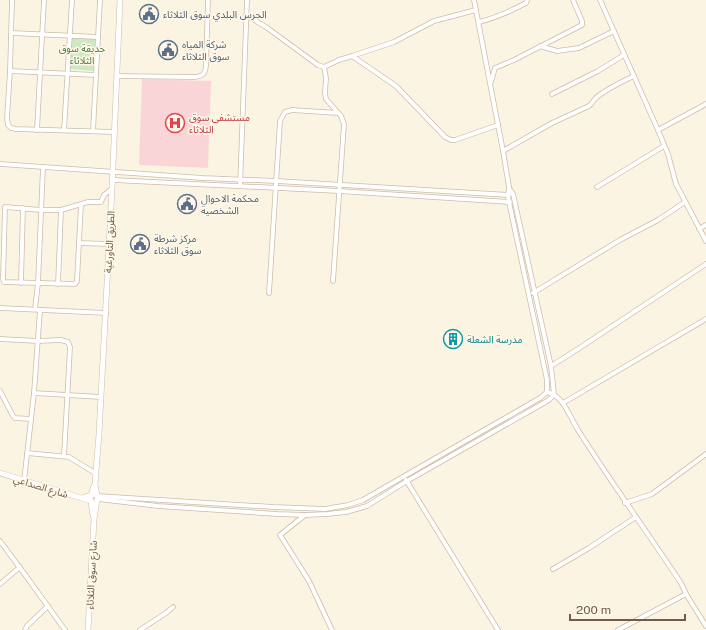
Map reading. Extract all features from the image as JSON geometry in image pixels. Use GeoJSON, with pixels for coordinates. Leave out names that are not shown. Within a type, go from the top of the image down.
{"type":"FeatureCollection","features":[{"type":"Feature","properties":{"kind":"street"},"geometry":{"type":"LineString","coordinates":[[12,0],[12,34],[7,118],[8,125],[11,128],[37,130],[114,132]]}},
{"type":"Feature","properties":{"kind":"street"},"geometry":{"type":"LineString","coordinates":[[37,130],[44,0]]}},
{"type":"Feature","properties":{"kind":"street"},"geometry":{"type":"LineString","coordinates":[[64,130],[72,0]]}},
{"type":"Feature","properties":{"kind":"street"},"geometry":{"type":"LineString","coordinates":[[93,131],[100,0]]}},
{"type":"Feature","properties":{"kind":"street","name":"الطريق التاورغية"},"geometry":{"type":"LineString","coordinates":[[95,484],[113,180],[120,0]]}},
{"type":"Feature","properties":{"kind":"street"},"geometry":{"type":"LineString","coordinates":[[117,76],[201,76],[206,66],[208,0]]}},
{"type":"Feature","properties":{"kind":"street"},"geometry":{"type":"LineString","coordinates":[[240,186],[247,0]]}},
{"type":"Feature","properties":{"kind":"street"},"geometry":{"type":"LineString","coordinates":[[90,501],[94,502],[98,498],[325,509],[348,505],[363,500],[540,398],[547,392],[547,380],[509,202],[509,187],[503,150],[474,0]]}},
{"type":"Feature","properties":{"kind":"street"},"geometry":{"type":"LineString","coordinates":[[479,22],[513,10],[526,3],[527,0]]}},
{"type":"Feature","properties":{"kind":"street"},"geometry":{"type":"LineString","coordinates":[[491,84],[495,68],[514,60],[582,25],[582,21],[573,0]]}},
{"type":"Feature","properties":{"kind":"street"},"geometry":{"type":"LineString","coordinates":[[600,0],[658,130],[676,184],[706,241]]}},
{"type":"Feature","properties":{"kind":"street"},"geometry":{"type":"LineString","coordinates":[[246,14],[318,65],[324,67],[339,60],[394,42],[444,18],[476,10]]}},
{"type":"Feature","properties":{"kind":"street"},"geometry":{"type":"LineString","coordinates":[[540,46],[557,52],[576,49],[614,31]]}},
{"type":"Feature","properties":{"kind":"street"},"geometry":{"type":"LineString","coordinates":[[12,34],[98,37]]}},
{"type":"Feature","properties":{"kind":"street"},"geometry":{"type":"LineString","coordinates":[[552,94],[598,71],[624,55]]}},
{"type":"Feature","properties":{"kind":"street"},"geometry":{"type":"LineString","coordinates":[[352,56],[396,86],[446,137],[451,140],[455,140],[498,125]]}},
{"type":"Feature","properties":{"kind":"street"},"geometry":{"type":"LineString","coordinates":[[324,67],[326,78],[326,98],[338,113],[344,124],[333,281]]}},
{"type":"Feature","properties":{"kind":"street"},"geometry":{"type":"LineString","coordinates":[[10,71],[96,75]]}},
{"type":"Feature","properties":{"kind":"street"},"geometry":{"type":"LineString","coordinates":[[503,150],[552,123],[589,106],[595,98],[602,93],[634,76]]}},
{"type":"Feature","properties":{"kind":"street"},"geometry":{"type":"LineString","coordinates":[[658,130],[706,104]]}},
{"type":"Feature","properties":{"kind":"street"},"geometry":{"type":"LineString","coordinates":[[269,293],[280,121],[285,112],[292,110],[338,113]]}},
{"type":"Feature","properties":{"kind":"street"},"geometry":{"type":"LineString","coordinates":[[597,187],[664,146]]}},
{"type":"Feature","properties":{"kind":"street"},"geometry":{"type":"LineString","coordinates":[[0,164],[203,178],[340,184],[508,195],[513,194]]}},
{"type":"Feature","properties":{"kind":"street"},"geometry":{"type":"LineString","coordinates":[[35,309],[38,284],[43,166]]}},
{"type":"Feature","properties":{"kind":"street"},"geometry":{"type":"LineString","coordinates":[[113,180],[339,190],[514,202]]}},
{"type":"Feature","properties":{"kind":"street"},"geometry":{"type":"LineString","coordinates":[[82,498],[95,494],[98,498],[158,506],[305,515],[355,510],[367,506],[406,481],[549,400],[554,394],[551,366],[513,194],[509,187]]}},
{"type":"Feature","properties":{"kind":"street"},"geometry":{"type":"LineString","coordinates":[[81,204],[77,281],[75,284],[4,282],[5,207],[61,210],[81,204],[88,202],[101,202],[104,195],[112,189]]}},
{"type":"Feature","properties":{"kind":"street"},"geometry":{"type":"LineString","coordinates":[[529,295],[620,240],[658,220],[685,202]]}},
{"type":"Feature","properties":{"kind":"street"},"geometry":{"type":"LineString","coordinates":[[21,283],[23,208]]}},
{"type":"Feature","properties":{"kind":"street"},"geometry":{"type":"LineString","coordinates":[[58,284],[61,210]]}},
{"type":"Feature","properties":{"kind":"street"},"geometry":{"type":"LineString","coordinates":[[699,229],[706,225]]}},
{"type":"Feature","properties":{"kind":"street"},"geometry":{"type":"LineString","coordinates":[[79,243],[109,244]]}},
{"type":"Feature","properties":{"kind":"street"},"geometry":{"type":"LineString","coordinates":[[551,366],[706,264]]}},
{"type":"Feature","properties":{"kind":"street"},"geometry":{"type":"LineString","coordinates":[[0,308],[106,313]]}},
{"type":"Feature","properties":{"kind":"street"},"geometry":{"type":"LineString","coordinates":[[24,481],[34,393],[40,310]]}},
{"type":"Feature","properties":{"kind":"street"},"geometry":{"type":"LineString","coordinates":[[563,403],[706,319]]}},
{"type":"Feature","properties":{"kind":"street"},"geometry":{"type":"LineString","coordinates":[[0,339],[38,341],[61,340],[68,342],[70,347],[64,456]]}},
{"type":"Feature","properties":{"kind":"street"},"geometry":{"type":"LineString","coordinates":[[0,391],[15,418],[31,419]]}},
{"type":"Feature","properties":{"kind":"street"},"geometry":{"type":"LineString","coordinates":[[547,392],[554,394],[563,403],[576,427],[625,503],[681,583],[686,594],[706,626]]}},
{"type":"Feature","properties":{"kind":"street"},"geometry":{"type":"LineString","coordinates":[[34,393],[101,397]]}},
{"type":"Feature","properties":{"kind":"street"},"geometry":{"type":"LineString","coordinates":[[480,433],[483,437]]}},
{"type":"Feature","properties":{"kind":"street"},"geometry":{"type":"LineString","coordinates":[[27,453],[69,457],[96,473]]}},
{"type":"Feature","properties":{"kind":"street"},"geometry":{"type":"LineString","coordinates":[[625,503],[652,494],[706,454]]}},
{"type":"Feature","properties":{"kind":"street","name":"شارع الصداعي"},"geometry":{"type":"LineString","coordinates":[[0,473],[90,501]]}},
{"type":"Feature","properties":{"kind":"street"},"geometry":{"type":"LineString","coordinates":[[403,476],[498,630]]}},
{"type":"Feature","properties":{"kind":"street"},"geometry":{"type":"LineString","coordinates":[[94,519],[90,497],[95,484]]}},
{"type":"Feature","properties":{"kind":"street"},"geometry":{"type":"LineString","coordinates":[[94,519],[98,498],[95,484]]}},
{"type":"Feature","properties":{"kind":"street"},"geometry":{"type":"LineString","coordinates":[[223,504],[223,511]]}},
{"type":"Feature","properties":{"kind":"street"},"geometry":{"type":"LineString","coordinates":[[305,515],[280,535],[309,581],[332,630]]}},
{"type":"Feature","properties":{"kind":"street"},"geometry":{"type":"LineString","coordinates":[[553,569],[589,548],[636,517]]}},
{"type":"Feature","properties":{"kind":"street","name":"شارع سوق الثلاثاء"},"geometry":{"type":"LineString","coordinates":[[88,630],[94,519]]}},
{"type":"Feature","properties":{"kind":"street"},"geometry":{"type":"LineString","coordinates":[[0,543],[20,567],[65,630]]}},
{"type":"Feature","properties":{"kind":"street"},"geometry":{"type":"LineString","coordinates":[[0,584],[20,567]]}},
{"type":"Feature","properties":{"kind":"street"},"geometry":{"type":"LineString","coordinates":[[618,630],[686,594]]}},
{"type":"Feature","properties":{"kind":"street"},"geometry":{"type":"LineString","coordinates":[[25,630],[27,626],[48,606]]}},
{"type":"Feature","properties":{"kind":"street"},"geometry":{"type":"LineString","coordinates":[[140,630],[173,607]]}},
{"type":"Feature","properties":{"kind":"shaded area","name":"مستشفى سوق الثلاثاء"},"geometry":{"type":"Polygon","coordinates":[[[142,79],[211,81],[208,168],[139,165],[142,79]]]}},
{"type":"Feature","properties":{"kind":"green space","name":"حديقة سوق الثلاثاء"},"geometry":{"type":"Polygon","coordinates":[[[70,37],[95,38],[94,71],[69,69],[70,37]]]}},
{"type":"Feature","properties":{"kind":"place","name":"الحرس البلدي سوق الثلاثاء"},"geometry":{"type":"Point","coordinates":[149,14]}},
{"type":"Feature","properties":{"kind":"place","name":"شركة المياه سوق الثلاثاء"},"geometry":{"type":"Point","coordinates":[168,50]}},
{"type":"Feature","properties":{"kind":"place","name":"مستشفى سوق الثلاثاء"},"geometry":{"type":"Point","coordinates":[175,123]}},
{"type":"Feature","properties":{"kind":"place","name":"محكمة الاحوال الشخصية"},"geometry":{"type":"Point","coordinates":[187,204]}},
{"type":"Feature","properties":{"kind":"place","name":"مركز شرطة سوق الثلاثاء"},"geometry":{"type":"Point","coordinates":[140,244]}},
{"type":"Feature","properties":{"kind":"place","name":"مدرسة الشعلة"},"geometry":{"type":"Point","coordinates":[453,339]}}]}
